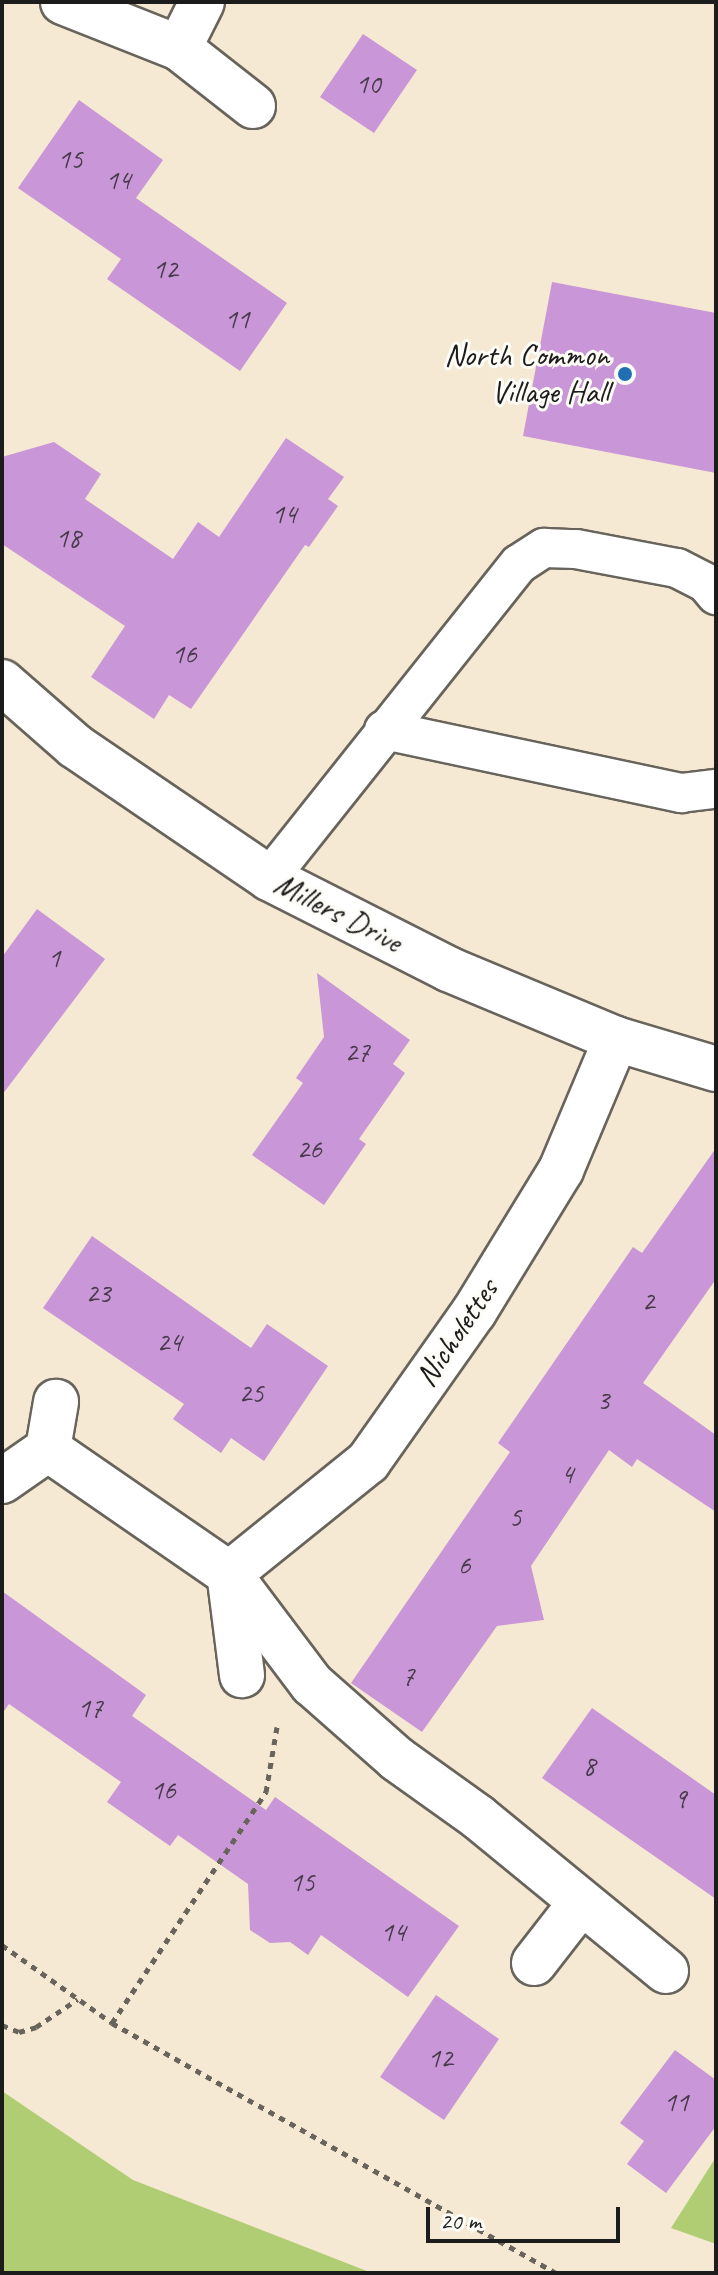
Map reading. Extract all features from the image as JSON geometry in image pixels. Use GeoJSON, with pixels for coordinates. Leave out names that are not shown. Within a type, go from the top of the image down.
{"type":"FeatureCollection","features":[{"type":"Feature","properties":{"kind":"street"},"geometry":{"type":"LineString","coordinates":[[63,2],[179,48],[253,106]]}},
{"type":"Feature","properties":{"kind":"street"},"geometry":{"type":"LineString","coordinates":[[179,48],[202,2]]}},
{"type":"Feature","properties":{"kind":"street","name":"Millers Drive"},"geometry":{"type":"LineString","coordinates":[[2,682],[75,746],[269,878],[448,969],[616,1039],[716,1069]]}},
{"type":"Feature","properties":{"kind":"street","name":"Nicholettes"},"geometry":{"type":"LineString","coordinates":[[229,1574],[377,1449],[474,1312],[561,1170],[616,1039]]}},
{"type":"Feature","properties":{"kind":"street"},"geometry":{"type":"LineString","coordinates":[[2,1481],[48,1449],[56,1402]]}},
{"type":"Feature","properties":{"kind":"street"},"geometry":{"type":"LineString","coordinates":[[48,1449],[229,1574],[312,1684],[397,1759],[478,1817],[580,1904],[666,1971]]}},
{"type":"Feature","properties":{"kind":"street"},"geometry":{"type":"LineString","coordinates":[[229,1574],[242,1675]]}},
{"type":"Feature","properties":{"kind":"street"},"geometry":{"type":"LineString","coordinates":[[534,1963],[580,1904]]}},
{"type":"Feature","properties":{"kind":"lane"},"geometry":{"type":"LineString","coordinates":[[269,878],[498,584],[544,548],[576,549],[677,568],[706,583],[716,595]]}},
{"type":"Feature","properties":{"kind":"lane"},"geometry":{"type":"LineString","coordinates":[[384,730],[681,793],[716,789]]}},
{"type":"Feature","properties":{"kind":"path"},"geometry":{"type":"LineString","coordinates":[[112,2023],[266,1792],[284,1682],[242,1675]]}},
{"type":"Feature","properties":{"kind":"path"},"geometry":{"type":"LineString","coordinates":[[2,1945],[112,2023],[556,2273]]}},
{"type":"Feature","properties":{"kind":"path"},"geometry":{"type":"LineString","coordinates":[[2,2025],[19,2032],[36,2027],[78,1999]]}},
{"type":"Feature","properties":{"kind":"green space"},"geometry":{"type":"Polygon","coordinates":[[[2,2091],[133,2180],[372,2273],[2,2273],[2,2091]]]}},
{"type":"Feature","properties":{"kind":"green space"},"geometry":{"type":"Polygon","coordinates":[[[716,2157],[716,2244],[671,2228],[716,2157]]]}},
{"type":"Feature","properties":{"kind":"building"},"geometry":{"type":"Polygon","coordinates":[[[363,34],[417,70],[374,133],[320,97],[363,34]]]}},
{"type":"Feature","properties":{"kind":"building"},"geometry":{"type":"Polygon","coordinates":[[[79,100],[163,160],[136,198],[287,303],[240,371],[107,279],[121,259],[18,188],[79,100]]]}},
{"type":"Feature","properties":{"kind":"building","name":"North Common Village Hall"},"geometry":{"type":"Polygon","coordinates":[[[552,282],[716,313],[716,473],[523,436],[552,282]]]}},
{"type":"Feature","properties":{"kind":"building"},"geometry":{"type":"Polygon","coordinates":[[[286,438],[344,477],[328,499],[338,506],[309,547],[305,545],[191,709],[169,695],[154,719],[91,677],[125,626],[2,544],[2,457],[54,442],[101,474],[85,499],[173,559],[198,522],[219,537],[286,438]]]}},
{"type":"Feature","properties":{"kind":"building"},"geometry":{"type":"Polygon","coordinates":[[[37,909],[105,959],[2,1095],[2,957],[37,909]]]}},
{"type":"Feature","properties":{"kind":"building"},"geometry":{"type":"Polygon","coordinates":[[[317,973],[410,1040],[393,1064],[405,1073],[359,1139],[366,1144],[324,1205],[252,1155],[303,1083],[296,1078],[324,1037],[317,973]]]}},
{"type":"Feature","properties":{"kind":"building"},"geometry":{"type":"Polygon","coordinates":[[[716,1148],[716,1279],[643,1383],[716,1435],[716,1512],[637,1459],[632,1467],[609,1450],[531,1566],[544,1620],[497,1626],[422,1732],[351,1683],[510,1452],[498,1443],[633,1247],[642,1253],[716,1148]]]}},
{"type":"Feature","properties":{"kind":"building"},"geometry":{"type":"Polygon","coordinates":[[[92,1236],[251,1348],[267,1324],[328,1366],[264,1461],[231,1438],[221,1453],[173,1419],[184,1404],[43,1308],[92,1236]]]}},
{"type":"Feature","properties":{"kind":"building"},"geometry":{"type":"Polygon","coordinates":[[[2,1591],[146,1695],[132,1716],[266,1810],[275,1797],[459,1926],[408,1997],[321,1935],[308,1955],[290,1942],[270,1943],[250,1930],[248,1884],[178,1835],[170,1846],[107,1802],[121,1782],[9,1704],[2,1714],[2,1591]]]}},
{"type":"Feature","properties":{"kind":"building"},"geometry":{"type":"Polygon","coordinates":[[[592,1708],[716,1795],[716,1899],[542,1778],[592,1708]]]}},
{"type":"Feature","properties":{"kind":"building"},"geometry":{"type":"Polygon","coordinates":[[[436,1995],[499,2039],[444,2120],[380,2077],[436,1995]]]}},
{"type":"Feature","properties":{"kind":"building"},"geometry":{"type":"Polygon","coordinates":[[[675,2050],[716,2080],[716,2126],[666,2193],[627,2164],[644,2141],[620,2123],[675,2050]]]}},
{"type":"Feature","properties":{"kind":"place","name":"North Common Village Hall"},"geometry":{"type":"Point","coordinates":[625,374]}}]}
